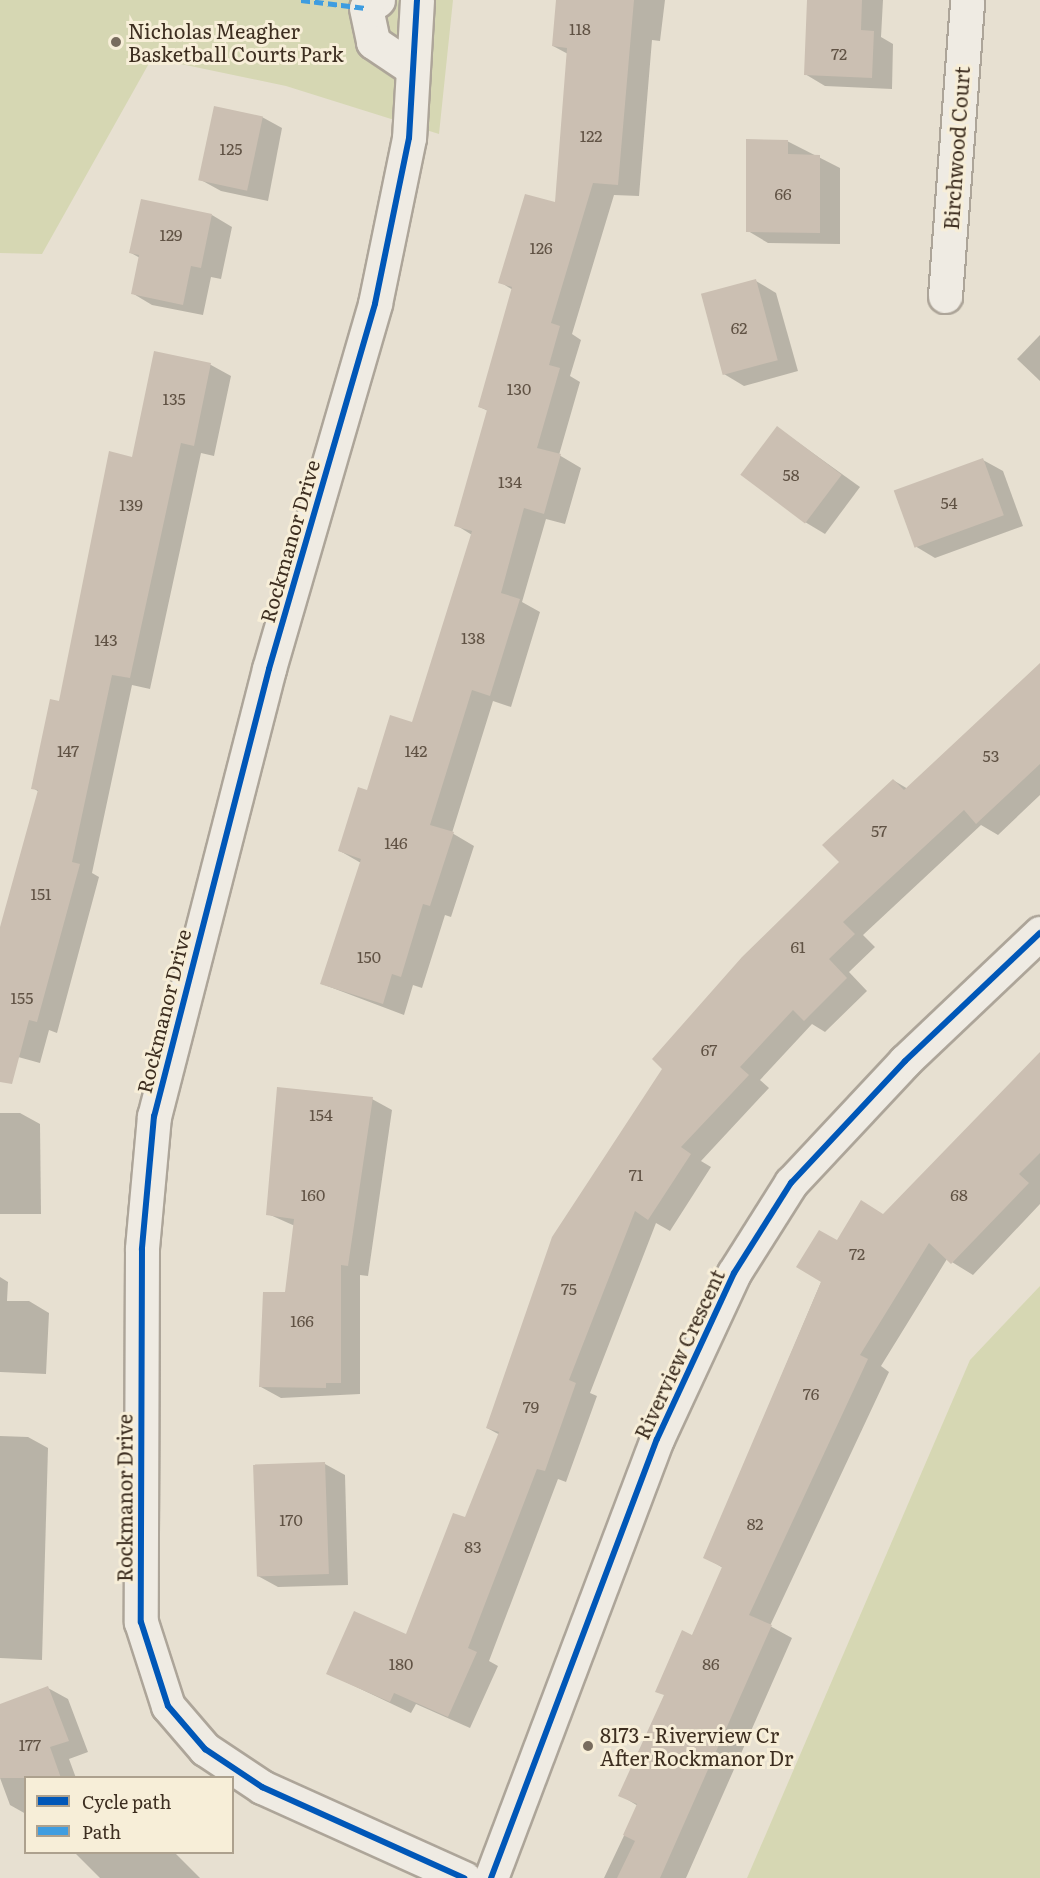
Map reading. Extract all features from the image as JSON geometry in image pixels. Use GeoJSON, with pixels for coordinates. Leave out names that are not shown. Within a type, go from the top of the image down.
{"type":"FeatureCollection","features":[{"type":"Feature","properties":{"kind":"street"},"geometry":{"type":"LineString","coordinates":[[378,0],[366,8],[373,42],[410,67]]}},
{"type":"Feature","properties":{"kind":"street","name":"Rockmanor Drive"},"geometry":{"type":"LineString","coordinates":[[417,0],[410,67],[409,138],[375,304],[269,669],[154,1116],[142,1249],[141,1622],[168,1706],[205,1749],[262,1787],[464,1878]]}},
{"type":"Feature","properties":{"kind":"street","name":"Birchwood Court"},"geometry":{"type":"LineString","coordinates":[[945,296],[967,0]]}},
{"type":"Feature","properties":{"kind":"street","name":"Riverview Crescent"},"geometry":{"type":"LineString","coordinates":[[491,1878],[657,1439],[734,1273],[791,1183],[905,1061],[1040,933]]}},
{"type":"Feature","properties":{"kind":"green space"},"geometry":{"type":"Polygon","coordinates":[[[0,0],[453,0],[439,134],[286,86],[152,58],[42,254],[0,253],[0,0]]]}},
{"type":"Feature","properties":{"kind":"green space"},"geometry":{"type":"Polygon","coordinates":[[[1040,1286],[1040,1878],[747,1878],[970,1360],[1040,1286]]]}},
{"type":"Feature","properties":{"kind":"building"},"geometry":{"type":"Polygon","coordinates":[[[556,0],[634,0],[618,185],[593,183],[551,323],[560,326],[549,365],[560,368],[537,448],[561,454],[544,514],[524,508],[501,593],[520,599],[490,696],[472,690],[430,825],[454,832],[430,906],[423,904],[401,977],[392,974],[383,1004],[320,984],[361,859],[338,851],[358,787],[367,790],[390,715],[412,722],[472,531],[454,526],[487,410],[478,407],[512,287],[498,283],[525,194],[555,202],[567,48],[552,46],[556,0]]]}},
{"type":"Feature","properties":{"kind":"building"},"geometry":{"type":"Polygon","coordinates":[[[807,0],[862,0],[861,30],[874,31],[872,78],[804,75],[807,0]]]}},
{"type":"Feature","properties":{"kind":"building"},"geometry":{"type":"Polygon","coordinates":[[[214,106],[263,116],[247,191],[198,180],[214,106]]]}},
{"type":"Feature","properties":{"kind":"building"},"geometry":{"type":"Polygon","coordinates":[[[746,139],[788,140],[788,154],[820,155],[820,233],[746,232],[746,139]]]}},
{"type":"Feature","properties":{"kind":"building"},"geometry":{"type":"Polygon","coordinates":[[[141,199],[212,214],[201,268],[191,266],[183,305],[131,294],[139,255],[129,253],[141,199]]]}},
{"type":"Feature","properties":{"kind":"building"},"geometry":{"type":"Polygon","coordinates":[[[756,279],[778,360],[723,375],[701,294],[756,279]]]}},
{"type":"Feature","properties":{"kind":"building"},"geometry":{"type":"Polygon","coordinates":[[[154,351],[211,363],[194,446],[181,443],[130,678],[112,675],[72,862],[80,864],[37,1022],[29,1020],[12,1084],[0,1082],[0,927],[38,790],[31,789],[50,699],[59,701],[109,451],[132,457],[154,351]]]}},
{"type":"Feature","properties":{"kind":"building"},"geometry":{"type":"Polygon","coordinates":[[[777,426],[842,475],[805,523],[740,475],[777,426]]]}},
{"type":"Feature","properties":{"kind":"building"},"geometry":{"type":"Polygon","coordinates":[[[983,458],[1004,515],[915,548],[894,490],[983,458]]]}},
{"type":"Feature","properties":{"kind":"building"},"geometry":{"type":"Polygon","coordinates":[[[1040,663],[1040,764],[976,824],[964,810],[843,922],[855,934],[829,959],[847,978],[804,1021],[793,1010],[740,1067],[749,1075],[681,1147],[691,1154],[648,1220],[635,1211],[569,1380],[576,1383],[545,1471],[537,1469],[468,1648],[477,1652],[448,1717],[394,1693],[390,1702],[326,1674],[354,1611],[406,1634],[453,1513],[465,1517],[499,1432],[486,1428],[552,1237],[662,1069],[652,1059],[742,957],[839,862],[822,845],[893,779],[904,790],[1040,663]]]}},
{"type":"Feature","properties":{"kind":"building"},"geometry":{"type":"Polygon","coordinates":[[[1040,1052],[1040,1153],[1019,1174],[1029,1183],[951,1264],[929,1243],[860,1355],[868,1359],[749,1615],[772,1625],[660,1878],[617,1878],[635,1841],[623,1835],[637,1804],[618,1796],[664,1695],[655,1692],[682,1630],[692,1635],[722,1567],[703,1558],[821,1282],[796,1267],[819,1230],[837,1240],[861,1200],[883,1214],[1040,1052]]]}},
{"type":"Feature","properties":{"kind":"building"},"geometry":{"type":"Polygon","coordinates":[[[277,1087],[373,1097],[348,1266],[341,1265],[341,1383],[326,1383],[326,1388],[259,1387],[263,1292],[285,1292],[294,1219],[266,1215],[277,1087]]]}},
{"type":"Feature","properties":{"kind":"building"},"geometry":{"type":"Polygon","coordinates":[[[325,1462],[329,1574],[257,1576],[253,1465],[325,1462]]]}},
{"type":"Feature","properties":{"kind":"building"},"geometry":{"type":"Polygon","coordinates":[[[48,1686],[69,1741],[50,1747],[60,1776],[0,1778],[0,1704],[48,1686]]]}},
{"type":"Feature","properties":{"kind":"marked path"},"geometry":{"type":"LineString","coordinates":[[301,0],[366,8]]}},
{"type":"Feature","properties":{"kind":"cycle path"},"geometry":{"type":"LineString","coordinates":[[417,0],[409,138],[375,304],[269,669],[154,1116],[142,1249],[141,1622],[168,1706],[205,1749],[262,1787],[464,1878]]}},
{"type":"Feature","properties":{"kind":"cycle path"},"geometry":{"type":"LineString","coordinates":[[491,1878],[657,1439],[734,1273],[791,1183],[905,1061],[1040,933]]}},
{"type":"Feature","properties":{"kind":"place","name":"Nicholas Meagher Basketball Courts Park"},"geometry":{"type":"Point","coordinates":[116,42]}},
{"type":"Feature","properties":{"kind":"place","name":"8173 - Riverview Cr After Rockmanor Dr"},"geometry":{"type":"Point","coordinates":[588,1746]}}]}
